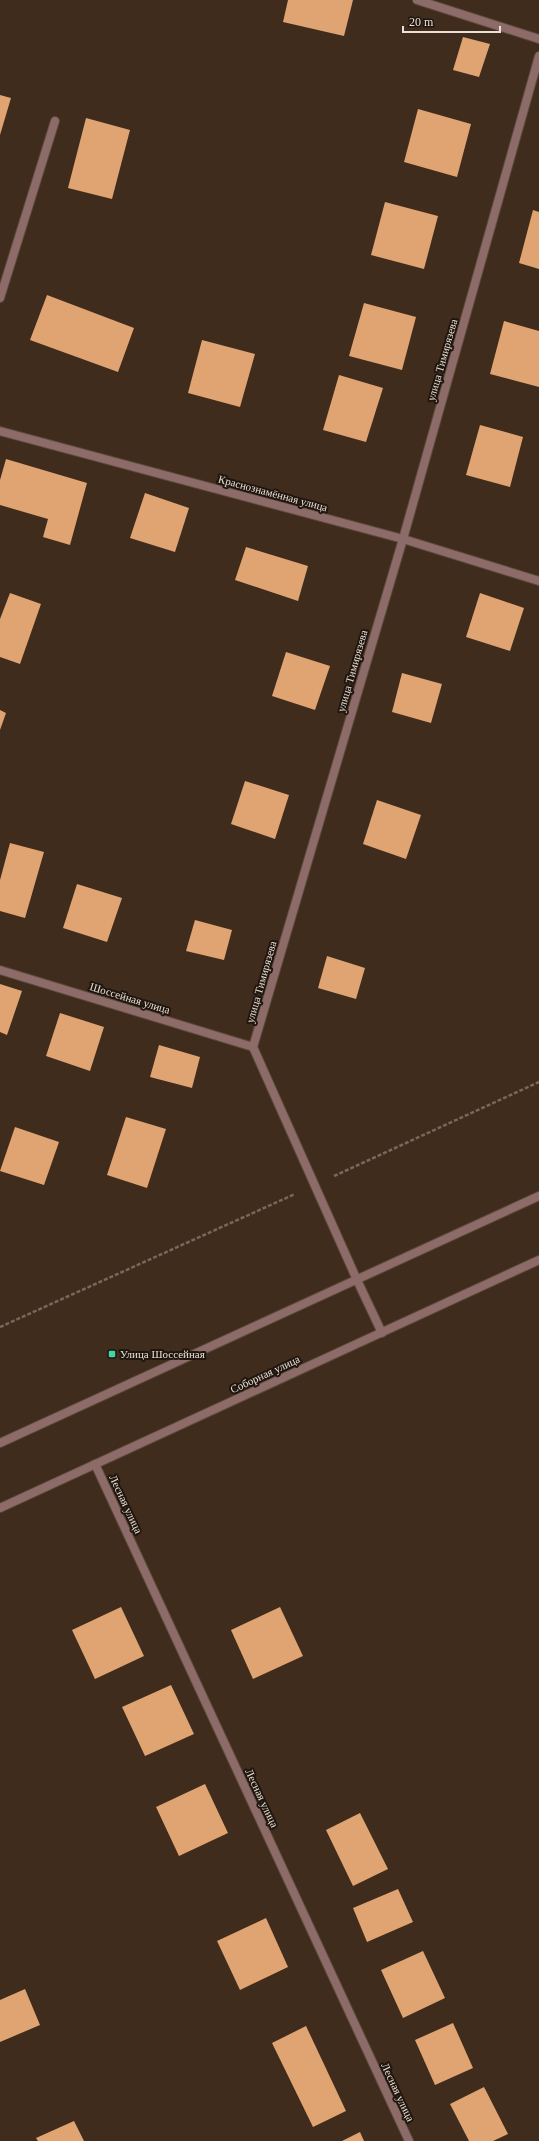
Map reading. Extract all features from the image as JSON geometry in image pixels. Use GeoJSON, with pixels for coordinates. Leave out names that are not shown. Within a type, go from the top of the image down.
{"type":"FeatureCollection","features":[{"type":"Feature","properties":{"kind":"street"},"geometry":{"type":"LineString","coordinates":[[417,0],[539,39]]}},
{"type":"Feature","properties":{"kind":"street","name":"улица Тимирязева"},"geometry":{"type":"LineString","coordinates":[[253,1047],[403,539],[539,56]]}},
{"type":"Feature","properties":{"kind":"street"},"geometry":{"type":"LineString","coordinates":[[0,298],[55,121]]}},
{"type":"Feature","properties":{"kind":"street","name":"Краснознамённая улица"},"geometry":{"type":"LineString","coordinates":[[0,431],[403,539],[539,581]]}},
{"type":"Feature","properties":{"kind":"street","name":"Шоссейная улица"},"geometry":{"type":"LineString","coordinates":[[0,970],[253,1047]]}},
{"type":"Feature","properties":{"kind":"street"},"geometry":{"type":"LineString","coordinates":[[253,1047],[382,1333]]}},
{"type":"Feature","properties":{"kind":"street"},"geometry":{"type":"LineString","coordinates":[[0,1443],[539,1196]]}},
{"type":"Feature","properties":{"kind":"street","name":"Соборная улица"},"geometry":{"type":"LineString","coordinates":[[0,1508],[539,1260]]}},
{"type":"Feature","properties":{"kind":"street","name":"Лесная улица"},"geometry":{"type":"LineString","coordinates":[[95,1464],[409,2141]]}},
{"type":"Feature","properties":{"kind":"path"},"geometry":{"type":"LineString","coordinates":[[0,1327],[539,1082]]}},
{"type":"Feature","properties":{"kind":"building"},"geometry":{"type":"Polygon","coordinates":[[[288,0],[353,0],[344,36],[283,22],[288,0]]]}},
{"type":"Feature","properties":{"kind":"building"},"geometry":{"type":"Polygon","coordinates":[[[463,37],[490,44],[479,77],[453,70],[463,37]]]}},
{"type":"Feature","properties":{"kind":"building"},"geometry":{"type":"Polygon","coordinates":[[[0,95],[11,98],[0,135],[0,95]]]}},
{"type":"Feature","properties":{"kind":"building"},"geometry":{"type":"Polygon","coordinates":[[[418,109],[471,124],[457,177],[404,162],[418,109]]]}},
{"type":"Feature","properties":{"kind":"building"},"geometry":{"type":"Polygon","coordinates":[[[86,118],[130,130],[112,199],[68,188],[86,118]]]}},
{"type":"Feature","properties":{"kind":"building"},"geometry":{"type":"Polygon","coordinates":[[[385,202],[438,216],[424,269],[371,255],[385,202]]]}},
{"type":"Feature","properties":{"kind":"building"},"geometry":{"type":"Polygon","coordinates":[[[533,210],[539,212],[539,269],[519,263],[533,210]]]}},
{"type":"Feature","properties":{"kind":"building"},"geometry":{"type":"Polygon","coordinates":[[[47,295],[134,328],[118,372],[30,340],[47,295]]]}},
{"type":"Feature","properties":{"kind":"building"},"geometry":{"type":"Polygon","coordinates":[[[364,303],[416,317],[402,370],[349,356],[364,303]]]}},
{"type":"Feature","properties":{"kind":"building"},"geometry":{"type":"Polygon","coordinates":[[[504,321],[539,331],[539,387],[490,374],[504,321]]]}},
{"type":"Feature","properties":{"kind":"building"},"geometry":{"type":"Polygon","coordinates":[[[202,340],[255,354],[240,407],[188,393],[202,340]]]}},
{"type":"Feature","properties":{"kind":"building"},"geometry":{"type":"Polygon","coordinates":[[[339,375],[383,388],[366,442],[323,430],[339,375]]]}},
{"type":"Feature","properties":{"kind":"building"},"geometry":{"type":"Polygon","coordinates":[[[480,425],[523,437],[510,487],[466,475],[480,425]]]}},
{"type":"Feature","properties":{"kind":"building"},"geometry":{"type":"Polygon","coordinates":[[[6,459],[87,483],[70,545],[43,537],[48,519],[0,505],[0,480],[6,459]]]}},
{"type":"Feature","properties":{"kind":"building"},"geometry":{"type":"Polygon","coordinates":[[[145,493],[189,508],[175,552],[130,538],[145,493]]]}},
{"type":"Feature","properties":{"kind":"building"},"geometry":{"type":"Polygon","coordinates":[[[246,547],[308,566],[298,601],[235,580],[246,547]]]}},
{"type":"Feature","properties":{"kind":"building"},"geometry":{"type":"Polygon","coordinates":[[[10,593],[41,604],[20,664],[0,657],[0,619],[10,593]]]}},
{"type":"Feature","properties":{"kind":"building"},"geometry":{"type":"Polygon","coordinates":[[[480,593],[524,608],[510,651],[466,637],[480,593]]]}},
{"type":"Feature","properties":{"kind":"building"},"geometry":{"type":"Polygon","coordinates":[[[286,652],[330,666],[315,710],[272,696],[286,652]]]}},
{"type":"Feature","properties":{"kind":"building"},"geometry":{"type":"Polygon","coordinates":[[[402,673],[442,684],[431,723],[392,712],[402,673]]]}},
{"type":"Feature","properties":{"kind":"building"},"geometry":{"type":"Polygon","coordinates":[[[0,710],[6,713],[0,730],[0,710]]]}},
{"type":"Feature","properties":{"kind":"building"},"geometry":{"type":"Polygon","coordinates":[[[245,781],[289,795],[275,839],[231,824],[245,781]]]}},
{"type":"Feature","properties":{"kind":"building"},"geometry":{"type":"Polygon","coordinates":[[[377,800],[421,815],[406,859],[363,844],[377,800]]]}},
{"type":"Feature","properties":{"kind":"building"},"geometry":{"type":"Polygon","coordinates":[[[10,843],[44,852],[25,918],[0,911],[0,880],[10,843]]]}},
{"type":"Feature","properties":{"kind":"building"},"geometry":{"type":"Polygon","coordinates":[[[77,884],[122,898],[107,942],[63,928],[77,884]]]}},
{"type":"Feature","properties":{"kind":"building"},"geometry":{"type":"Polygon","coordinates":[[[195,920],[232,930],[224,960],[186,951],[195,920]]]}},
{"type":"Feature","properties":{"kind":"building"},"geometry":{"type":"Polygon","coordinates":[[[327,956],[365,968],[356,999],[318,988],[327,956]]]}},
{"type":"Feature","properties":{"kind":"building"},"geometry":{"type":"Polygon","coordinates":[[[0,984],[22,991],[7,1035],[0,1032],[0,984]]]}},
{"type":"Feature","properties":{"kind":"building"},"geometry":{"type":"Polygon","coordinates":[[[60,1013],[104,1027],[90,1071],[46,1056],[60,1013]]]}},
{"type":"Feature","properties":{"kind":"building"},"geometry":{"type":"Polygon","coordinates":[[[159,1045],[200,1057],[192,1088],[150,1077],[159,1045]]]}},
{"type":"Feature","properties":{"kind":"building"},"geometry":{"type":"Polygon","coordinates":[[[126,1117],[166,1129],[147,1188],[107,1175],[126,1117]]]}},
{"type":"Feature","properties":{"kind":"building"},"geometry":{"type":"Polygon","coordinates":[[[15,1127],[59,1142],[44,1185],[0,1171],[15,1127]]]}},
{"type":"Feature","properties":{"kind":"building"},"geometry":{"type":"Polygon","coordinates":[[[121,1607],[144,1656],[95,1679],[72,1630],[121,1607]]]}},
{"type":"Feature","properties":{"kind":"building"},"geometry":{"type":"Polygon","coordinates":[[[280,1607],[303,1656],[253,1679],[231,1630],[280,1607]]]}},
{"type":"Feature","properties":{"kind":"building"},"geometry":{"type":"Polygon","coordinates":[[[171,1685],[194,1734],[145,1756],[122,1707],[171,1685]]]}},
{"type":"Feature","properties":{"kind":"building"},"geometry":{"type":"Polygon","coordinates":[[[205,1784],[228,1833],[179,1856],[156,1807],[205,1784]]]}},
{"type":"Feature","properties":{"kind":"building"},"geometry":{"type":"Polygon","coordinates":[[[360,1813],[388,1869],[353,1886],[326,1830],[360,1813]]]}},
{"type":"Feature","properties":{"kind":"building"},"geometry":{"type":"Polygon","coordinates":[[[398,1889],[413,1922],[367,1942],[353,1908],[398,1889]]]}},
{"type":"Feature","properties":{"kind":"building"},"geometry":{"type":"Polygon","coordinates":[[[266,1918],[288,1967],[240,1990],[217,1941],[266,1918]]]}},
{"type":"Feature","properties":{"kind":"building"},"geometry":{"type":"Polygon","coordinates":[[[423,1951],[445,1998],[403,2018],[381,1970],[423,1951]]]}},
{"type":"Feature","properties":{"kind":"building"},"geometry":{"type":"Polygon","coordinates":[[[25,1989],[40,2025],[0,2042],[0,2000],[25,1989]]]}},
{"type":"Feature","properties":{"kind":"building"},"geometry":{"type":"Polygon","coordinates":[[[453,2023],[473,2068],[435,2085],[415,2040],[453,2023]]]}},
{"type":"Feature","properties":{"kind":"building"},"geometry":{"type":"Polygon","coordinates":[[[306,2026],[346,2111],[313,2127],[272,2043],[306,2026]]]}},
{"type":"Feature","properties":{"kind":"building"},"geometry":{"type":"Polygon","coordinates":[[[484,2087],[508,2134],[493,2141],[469,2141],[450,2104],[484,2087]]]}},
{"type":"Feature","properties":{"kind":"building"},"geometry":{"type":"Polygon","coordinates":[[[74,2121],[84,2141],[38,2141],[36,2138],[74,2121]]]}},
{"type":"Feature","properties":{"kind":"building"},"geometry":{"type":"Polygon","coordinates":[[[360,2132],[364,2141],[342,2141],[360,2132]]]}},
{"type":"Feature","properties":{"kind":"place","name":"Улица Шоссейная"},"geometry":{"type":"Point","coordinates":[112,1354]}}]}
